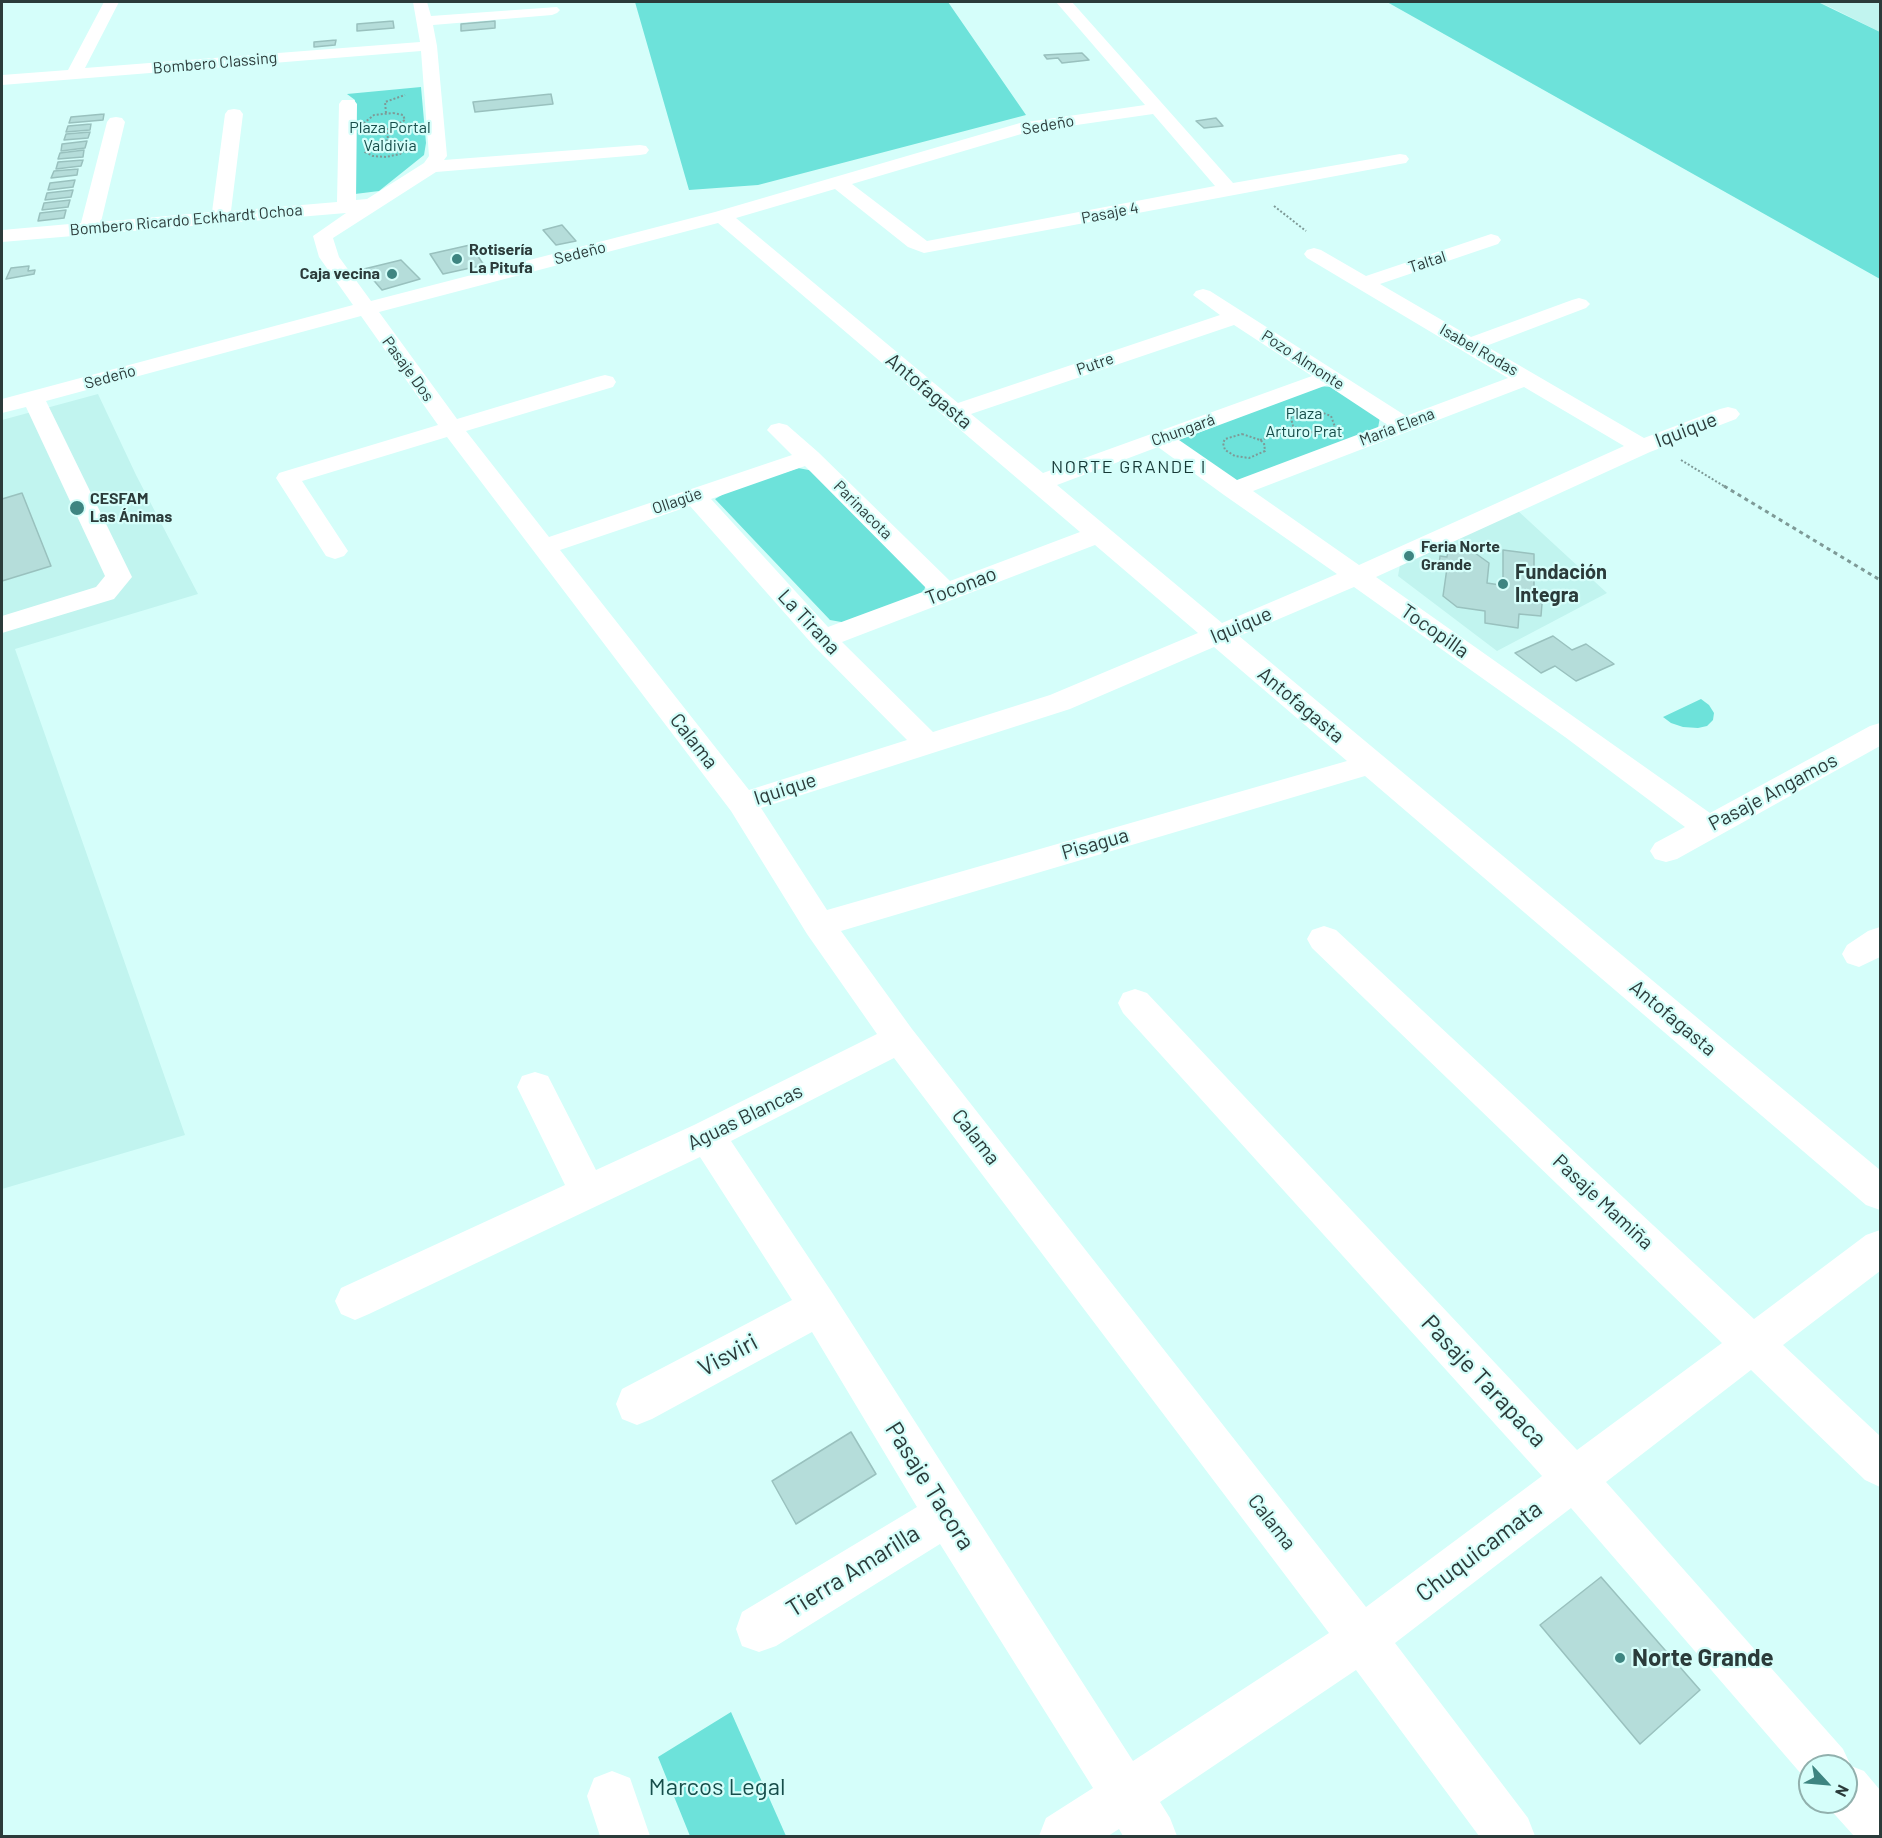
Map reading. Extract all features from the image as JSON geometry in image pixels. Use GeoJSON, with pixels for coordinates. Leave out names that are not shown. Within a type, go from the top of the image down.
{"type":"FeatureCollection","features":[{"type":"Feature","properties":{"kind":"street"},"geometry":{"type":"LineString","coordinates":[[74,74],[111,2]]}},
{"type":"Feature","properties":{"kind":"street"},"geometry":{"type":"LineString","coordinates":[[371,204],[431,167],[438,156],[429,46],[420,2]]}},
{"type":"Feature","properties":{"kind":"street"},"geometry":{"type":"LineString","coordinates":[[1064,2],[1228,189]]}},
{"type":"Feature","properties":{"kind":"street"},"geometry":{"type":"LineString","coordinates":[[424,21],[552,10]]}},
{"type":"Feature","properties":{"kind":"street","name":"Bombero Classing"},"geometry":{"type":"LineString","coordinates":[[2,80],[429,46]]}},
{"type":"Feature","properties":{"kind":"street"},"geometry":{"type":"LineString","coordinates":[[346,207],[348,104]]}},
{"type":"Feature","properties":{"kind":"street","name":"Sedeño"},"geometry":{"type":"LineString","coordinates":[[2,406],[840,184],[1026,127],[1159,108]]}},
{"type":"Feature","properties":{"kind":"street"},"geometry":{"type":"LineString","coordinates":[[220,217],[234,114]]}},
{"type":"Feature","properties":{"kind":"street"},"geometry":{"type":"LineString","coordinates":[[90,228],[116,122]]}},
{"type":"Feature","properties":{"kind":"street"},"geometry":{"type":"LineString","coordinates":[[431,167],[640,150]]}},
{"type":"Feature","properties":{"kind":"street","name":"Pasaje 4"},"geometry":{"type":"LineString","coordinates":[[840,184],[915,243],[924,247],[1400,159]]}},
{"type":"Feature","properties":{"kind":"street","name":"Bombero Ricardo Eckhardt Ochoa"},"geometry":{"type":"LineString","coordinates":[[2,236],[371,204]]}},
{"type":"Feature","properties":{"kind":"street","name":"Pasaje Dos"},"geometry":{"type":"LineString","coordinates":[[371,204],[323,236],[329,257],[364,309],[453,430]]}},
{"type":"Feature","properties":{"kind":"street","name":"Antofagasta"},"geometry":{"type":"LineString","coordinates":[[722,216],[1881,1193]]}},
{"type":"Feature","properties":{"kind":"street","name":"Taltal"},"geometry":{"type":"LineString","coordinates":[[1364,283],[1491,240]]}},
{"type":"Feature","properties":{"kind":"street","name":"Isabel Rodas"},"geometry":{"type":"LineString","coordinates":[[1314,254],[1469,345],[1647,445]]}},
{"type":"Feature","properties":{"kind":"street","name":"Pozo Almonte"},"geometry":{"type":"LineString","coordinates":[[1203,295],[1402,424]]}},
{"type":"Feature","properties":{"kind":"street"},"geometry":{"type":"LineString","coordinates":[[1469,345],[1579,304]]}},
{"type":"Feature","properties":{"kind":"street","name":"Putre"},"geometry":{"type":"LineString","coordinates":[[954,412],[1236,317]]}},
{"type":"Feature","properties":{"kind":"street","name":"Chungará"},"geometry":{"type":"LineString","coordinates":[[1038,483],[1329,377]]}},
{"type":"Feature","properties":{"kind":"street","name":"María Elena"},"geometry":{"type":"LineString","coordinates":[[1233,490],[1528,378]]}},
{"type":"Feature","properties":{"kind":"street"},"geometry":{"type":"LineString","coordinates":[[335,551],[288,478],[453,430],[605,382]]}},
{"type":"Feature","properties":{"kind":"street"},"geometry":{"type":"LineString","coordinates":[[2,625],[105,593],[118,578],[33,398]]}},
{"type":"Feature","properties":{"kind":"street","name":"Iquique"},"geometry":{"type":"LineString","coordinates":[[742,803],[1060,702],[1356,576],[1647,445],[1728,414]]}},
{"type":"Feature","properties":{"kind":"street","name":"Calama"},"geometry":{"type":"LineString","coordinates":[[453,430],[742,803],[819,925],[900,1039],[1362,1639],[1510,1836]]}},
{"type":"Feature","properties":{"kind":"street","name":"Parinacota"},"geometry":{"type":"LineString","coordinates":[[779,430],[946,592]]}},
{"type":"Feature","properties":{"kind":"street","name":"Tocopilla"},"geometry":{"type":"LineString","coordinates":[[1161,438],[1575,730],[1707,827]]}},
{"type":"Feature","properties":{"kind":"street","name":"Ollagüe"},"geometry":{"type":"LineString","coordinates":[[545,547],[809,457]]}},
{"type":"Feature","properties":{"kind":"street","name":"La Tirana"},"geometry":{"type":"LineString","coordinates":[[694,495],[823,639],[928,744]]}},
{"type":"Feature","properties":{"kind":"street","name":"Toconao"},"geometry":{"type":"LineString","coordinates":[[823,639],[1099,534]]}},
{"type":"Feature","properties":{"kind":"street","name":"Pasaje Angamos"},"geometry":{"type":"LineString","coordinates":[[1666,851],[1881,733]]}},
{"type":"Feature","properties":{"kind":"street","name":"Pisagua"},"geometry":{"type":"LineString","coordinates":[[819,925],[1372,764]]}},
{"type":"Feature","properties":{"kind":"street","name":"Pasaje Mamiña"},"geometry":{"type":"LineString","coordinates":[[1324,939],[1881,1465]]}},
{"type":"Feature","properties":{"kind":"street","name":"Pasaje Tarapaca"},"geometry":{"type":"LineString","coordinates":[[1135,1003],[1574,1479],[1815,1754]]}},
{"type":"Feature","properties":{"kind":"street","name":"Aguas Blancas"},"geometry":{"type":"LineString","coordinates":[[355,1301],[707,1136],[900,1039]]}},
{"type":"Feature","properties":{"kind":"street"},"geometry":{"type":"LineString","coordinates":[[535,1087],[588,1193]]}},
{"type":"Feature","properties":{"kind":"street","name":"Pasaje Tacora"},"geometry":{"type":"LineString","coordinates":[[707,1136],[819,1307],[946,1514],[1152,1836]]}},
{"type":"Feature","properties":{"kind":"street","name":"Chuquicamata"},"geometry":{"type":"LineString","coordinates":[[1064,1836],[1362,1639],[1881,1248]]}},
{"type":"Feature","properties":{"kind":"street","name":"Visviri"},"geometry":{"type":"LineString","coordinates":[[637,1404],[819,1307]]}},
{"type":"Feature","properties":{"kind":"street","name":"Tierra Amarilla"},"geometry":{"type":"LineString","coordinates":[[759,1629],[946,1514]]}},
{"type":"Feature","properties":{"kind":"street"},"geometry":{"type":"LineString","coordinates":[[1858,1802],[1881,1828]]}},
{"type":"Feature","properties":{"kind":"path"},"geometry":{"type":"LineString","coordinates":[[386,113],[385,102],[409,94]]}},
{"type":"Feature","properties":{"kind":"path"},"geometry":{"type":"LineString","coordinates":[[386,113],[399,114],[405,119],[399,125],[387,128],[373,128],[364,123],[368,117],[386,113]]}},
{"type":"Feature","properties":{"kind":"path"},"geometry":{"type":"LineString","coordinates":[[387,128],[388,140]]}},
{"type":"Feature","properties":{"kind":"path"},"geometry":{"type":"LineString","coordinates":[[388,140],[406,143],[408,148],[400,154],[386,157],[373,156],[365,152],[366,147],[370,144],[388,140]]}},
{"type":"Feature","properties":{"kind":"path"},"geometry":{"type":"LineString","coordinates":[[1249,186],[1308,233],[1317,243],[1314,254]]}},
{"type":"Feature","properties":{"kind":"path"},"geometry":{"type":"LineString","coordinates":[[1260,440],[1264,443],[1264,451],[1256,457],[1235,456],[1222,447],[1225,439],[1235,435],[1248,435],[1260,440],[1296,428],[1304,432],[1319,434],[1332,431],[1336,423],[1335,419],[1325,413],[1304,410],[1291,418],[1296,428]]}},
{"type":"Feature","properties":{"kind":"path"},"geometry":{"type":"LineString","coordinates":[[1647,445],[1711,477],[1881,580]]}},
{"type":"Feature","properties":{"kind":"shaded area"},"geometry":{"type":"Polygon","coordinates":[[[1818,2],[1880,2],[1880,32],[1832,8],[1818,2]]]}},
{"type":"Feature","properties":{"kind":"shaded area"},"geometry":{"type":"Polygon","coordinates":[[[98,394],[136,475],[198,594],[15,649],[185,1135],[2,1189],[2,420],[98,394]]]}},
{"type":"Feature","properties":{"kind":"shaded area","name":"Fundación Integra"},"geometry":{"type":"Polygon","coordinates":[[[1517,510],[1607,593],[1497,651],[1398,576],[1400,565],[1517,510]]]}},
{"type":"Feature","properties":{"kind":"green space"},"geometry":{"type":"Polygon","coordinates":[[[635,2],[948,2],[1026,115],[758,185],[689,190],[635,2]]]}},
{"type":"Feature","properties":{"kind":"green space"},"geometry":{"type":"Polygon","coordinates":[[[1387,2],[1818,2],[1880,32],[1880,279],[1387,2]]]}},
{"type":"Feature","properties":{"kind":"green space","name":"Plaza Portal Valdivia"},"geometry":{"type":"Polygon","coordinates":[[[421,87],[426,143],[424,155],[379,191],[355,194],[355,100],[347,94],[421,87]]]}},
{"type":"Feature","properties":{"kind":"green space","name":"Plaza Arturo Prat"},"geometry":{"type":"Polygon","coordinates":[[[1317,386],[1332,387],[1380,417],[1378,428],[1240,481],[1224,480],[1177,444],[1179,439],[1317,386]]]}},
{"type":"Feature","properties":{"kind":"green space"},"geometry":{"type":"Polygon","coordinates":[[[798,468],[814,471],[926,582],[924,592],[847,623],[830,620],[715,499],[727,492],[798,468]]]}},
{"type":"Feature","properties":{"kind":"green space"},"geometry":{"type":"Polygon","coordinates":[[[1701,699],[1714,713],[1713,720],[1707,726],[1683,727],[1663,717],[1701,699]]]}},
{"type":"Feature","properties":{"kind":"green space","name":"Marcos Legal"},"geometry":{"type":"Polygon","coordinates":[[[731,1712],[786,1836],[690,1836],[658,1757],[731,1712]]]}},
{"type":"Feature","properties":{"kind":"building"},"geometry":{"type":"Polygon","coordinates":[[[393,21],[394,28],[357,31],[357,24],[393,21]]]}},
{"type":"Feature","properties":{"kind":"building"},"geometry":{"type":"Polygon","coordinates":[[[495,21],[495,28],[461,31],[461,24],[495,21]]]}},
{"type":"Feature","properties":{"kind":"building"},"geometry":{"type":"Polygon","coordinates":[[[336,40],[335,45],[314,47],[314,42],[336,40]]]}},
{"type":"Feature","properties":{"kind":"building"},"geometry":{"type":"Polygon","coordinates":[[[1082,53],[1089,60],[1062,63],[1058,58],[1047,59],[1044,55],[1082,53]]]}},
{"type":"Feature","properties":{"kind":"building"},"geometry":{"type":"Polygon","coordinates":[[[551,94],[553,104],[475,112],[473,102],[551,94]]]}},
{"type":"Feature","properties":{"kind":"building"},"geometry":{"type":"Polygon","coordinates":[[[104,114],[103,120],[69,123],[71,117],[104,114]]]}},
{"type":"Feature","properties":{"kind":"building"},"geometry":{"type":"Polygon","coordinates":[[[1216,118],[1223,126],[1204,128],[1196,121],[1216,118]]]}},
{"type":"Feature","properties":{"kind":"building"},"geometry":{"type":"Polygon","coordinates":[[[91,124],[90,130],[66,132],[68,126],[91,124]]]}},
{"type":"Feature","properties":{"kind":"building"},"geometry":{"type":"Polygon","coordinates":[[[90,132],[88,138],[64,140],[66,134],[90,132]]]}},
{"type":"Feature","properties":{"kind":"building"},"geometry":{"type":"Polygon","coordinates":[[[87,141],[85,148],[61,151],[62,144],[87,141]]]}},
{"type":"Feature","properties":{"kind":"building"},"geometry":{"type":"Polygon","coordinates":[[[84,150],[83,157],[58,159],[60,153],[84,150]]]}},
{"type":"Feature","properties":{"kind":"building"},"geometry":{"type":"Polygon","coordinates":[[[83,160],[81,166],[56,169],[58,162],[83,160]]]}},
{"type":"Feature","properties":{"kind":"building"},"geometry":{"type":"Polygon","coordinates":[[[78,169],[77,175],[51,178],[54,171],[78,169]]]}},
{"type":"Feature","properties":{"kind":"building"},"geometry":{"type":"Polygon","coordinates":[[[75,180],[73,187],[48,190],[50,183],[75,180]]]}},
{"type":"Feature","properties":{"kind":"building"},"geometry":{"type":"Polygon","coordinates":[[[73,190],[71,197],[45,200],[47,193],[73,190]]]}},
{"type":"Feature","properties":{"kind":"building"},"geometry":{"type":"Polygon","coordinates":[[[70,200],[68,207],[42,210],[44,203],[70,200]]]}},
{"type":"Feature","properties":{"kind":"building"},"geometry":{"type":"Polygon","coordinates":[[[66,210],[64,218],[38,221],[40,213],[66,210]]]}},
{"type":"Feature","properties":{"kind":"building"},"geometry":{"type":"Polygon","coordinates":[[[562,225],[576,241],[556,245],[543,230],[562,225]]]}},
{"type":"Feature","properties":{"kind":"building","name":"Rotisería La Pitufa"},"geometry":{"type":"Polygon","coordinates":[[[470,245],[484,265],[443,274],[430,254],[470,245]]]}},
{"type":"Feature","properties":{"kind":"building","name":"Caja vecina"},"geometry":{"type":"Polygon","coordinates":[[[401,260],[420,279],[382,290],[364,269],[401,260]]]}},
{"type":"Feature","properties":{"kind":"building"},"geometry":{"type":"Polygon","coordinates":[[[29,266],[28,271],[35,270],[34,274],[6,279],[11,268],[29,266]]]}},
{"type":"Feature","properties":{"kind":"building"},"geometry":{"type":"Polygon","coordinates":[[[22,493],[51,566],[2,581],[2,499],[22,493]]]}},
{"type":"Feature","properties":{"kind":"building"},"geometry":{"type":"Polygon","coordinates":[[[1459,545],[1468,548],[1489,563],[1487,583],[1500,585],[1503,582],[1503,550],[1534,554],[1534,590],[1543,591],[1541,616],[1519,614],[1518,628],[1485,623],[1485,611],[1457,607],[1443,596],[1447,568],[1439,566],[1440,556],[1447,557],[1448,549],[1459,545]]]}},
{"type":"Feature","properties":{"kind":"building"},"geometry":{"type":"Polygon","coordinates":[[[1553,636],[1572,650],[1586,644],[1614,664],[1576,681],[1555,666],[1541,673],[1515,653],[1553,636]]]}},
{"type":"Feature","properties":{"kind":"building"},"geometry":{"type":"Polygon","coordinates":[[[851,1432],[876,1474],[796,1524],[772,1481],[851,1432]]]}},
{"type":"Feature","properties":{"kind":"building","name":"Norte Grande"},"geometry":{"type":"Polygon","coordinates":[[[1601,1577],[1700,1690],[1640,1744],[1540,1625],[1601,1577]]]}},
{"type":"Feature","properties":{"kind":"place","name":"Rotisería La Pitufa"},"geometry":{"type":"Point","coordinates":[457,259]}},
{"type":"Feature","properties":{"kind":"place","name":"Caja vecina"},"geometry":{"type":"Point","coordinates":[392,274]}},
{"type":"Feature","properties":{"kind":"place","name":"CESFAM Las Ánimas"},"geometry":{"type":"Point","coordinates":[77,508]}},
{"type":"Feature","properties":{"kind":"place","name":"Feria Norte Grande"},"geometry":{"type":"Point","coordinates":[1409,556]}},
{"type":"Feature","properties":{"kind":"place","name":"Fundación Integra"},"geometry":{"type":"Point","coordinates":[1503,584]}},
{"type":"Feature","properties":{"kind":"place","name":"Norte Grande"},"geometry":{"type":"Point","coordinates":[1620,1658]}},
{"type":"Feature","properties":{"kind":"district","name":"NORTE GRANDE I"},"geometry":{"type":"Point","coordinates":[1129,467]}}]}
